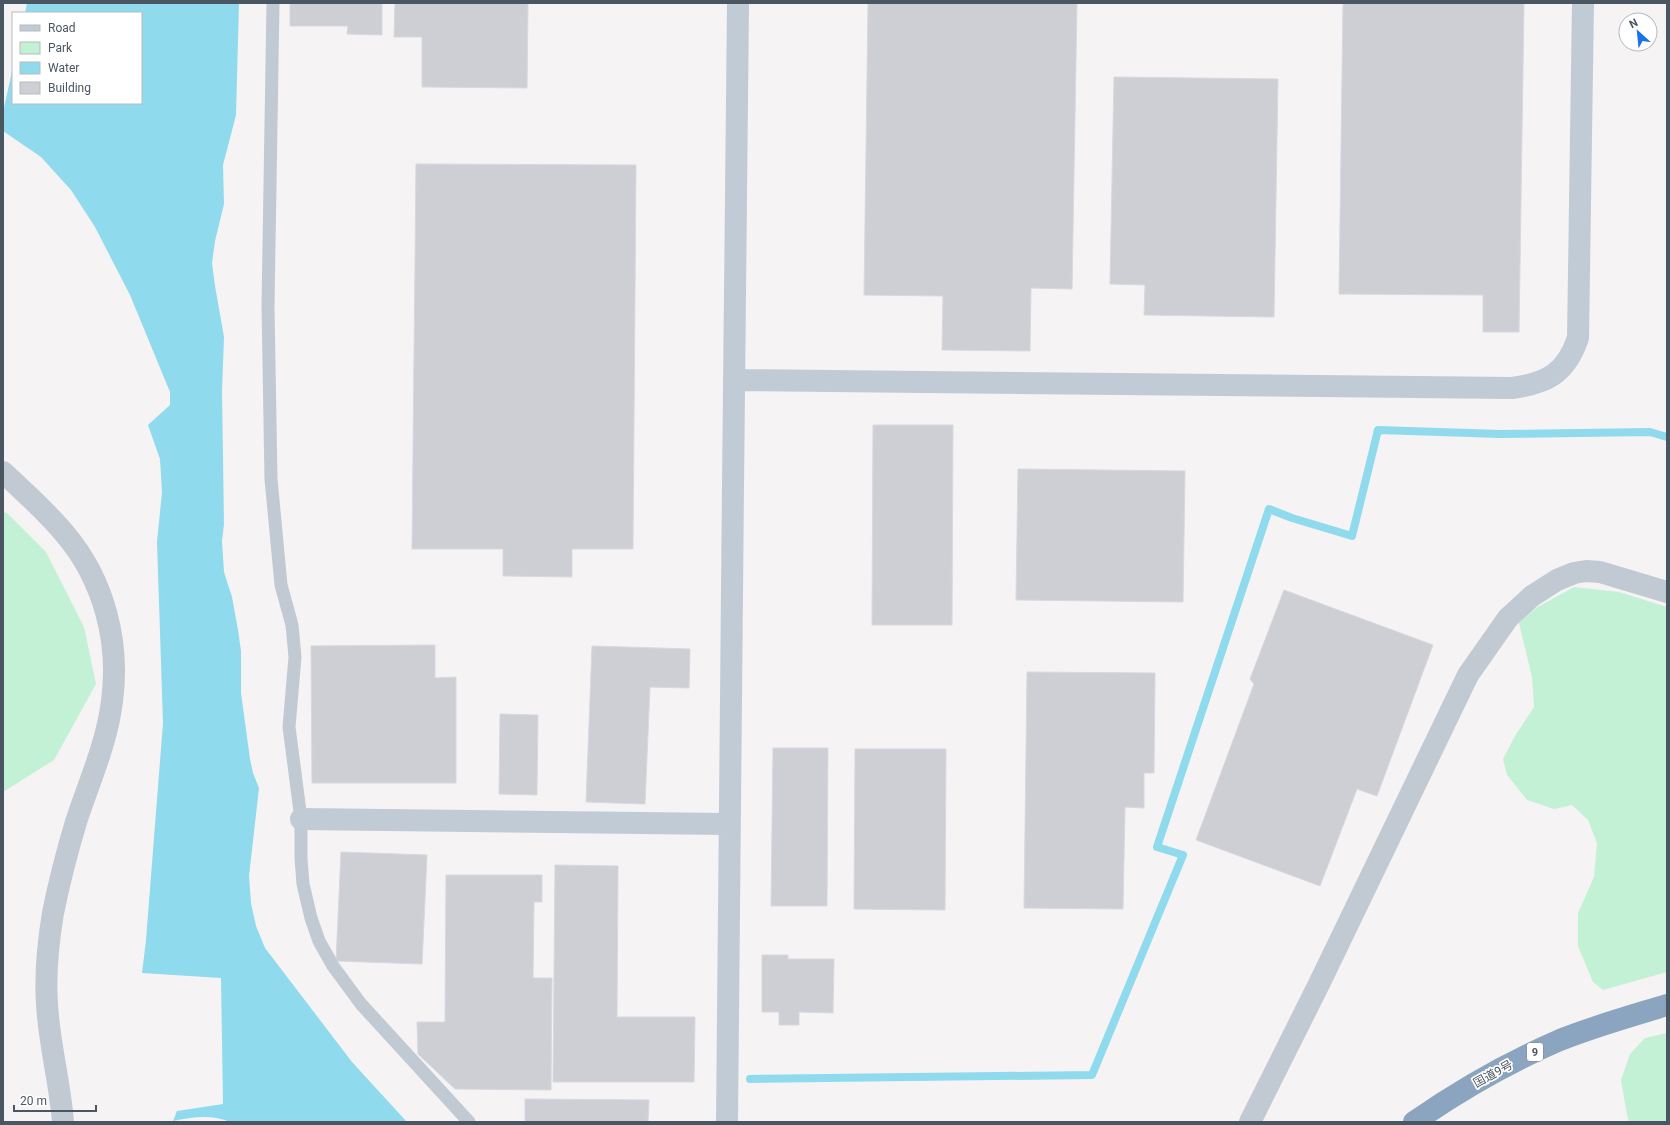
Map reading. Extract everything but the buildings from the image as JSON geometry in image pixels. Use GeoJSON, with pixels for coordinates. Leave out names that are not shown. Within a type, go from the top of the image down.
{"type":"FeatureCollection","features":[{"type":"Feature","properties":{"kind":"highway","name":"国道9号"},"geometry":{"type":"LineString","coordinates":[[1414,1122],[1444,1101],[1519,1059],[1568,1037],[1667,1005]]}},
{"type":"Feature","properties":{"kind":"street"},"geometry":{"type":"LineString","coordinates":[[727,1122],[728,824],[735,380],[738,3]]}},
{"type":"Feature","properties":{"kind":"street"},"geometry":{"type":"LineString","coordinates":[[735,380],[1512,388],[1547,379],[1568,361],[1578,338],[1583,3]]}},
{"type":"Feature","properties":{"kind":"street"},"geometry":{"type":"LineString","coordinates":[[3,472],[65,534],[79,553],[92,576],[105,608],[112,636],[114,662],[112,701],[106,731],[64,866],[53,914],[46,963],[47,1004],[63,1122]]}},
{"type":"Feature","properties":{"kind":"street"},"geometry":{"type":"LineString","coordinates":[[1250,1122],[1320,982],[1468,675],[1508,618],[1532,596],[1557,580],[1574,573],[1586,571],[1600,572],[1667,592]]}},
{"type":"Feature","properties":{"kind":"street"},"geometry":{"type":"LineString","coordinates":[[300,819],[728,824]]}},
{"type":"Feature","properties":{"kind":"lane"},"geometry":{"type":"LineString","coordinates":[[273,3],[268,306],[271,479],[281,585],[292,625],[295,657],[289,727],[300,819],[303,884],[311,918],[319,941],[333,966],[361,1004],[469,1122]]}},
{"type":"Feature","properties":{"kind":"green space"},"geometry":{"type":"Polygon","coordinates":[[[3,512],[7,513],[46,552],[84,627],[96,684],[54,760],[3,792],[3,512]]]}},
{"type":"Feature","properties":{"kind":"green space"},"geometry":{"type":"Polygon","coordinates":[[[1574,587],[1619,592],[1667,607],[1667,972],[1603,990],[1593,982],[1578,946],[1578,913],[1594,877],[1597,843],[1588,820],[1572,805],[1554,809],[1527,800],[1507,775],[1503,759],[1515,736],[1534,707],[1532,677],[1519,623],[1536,608],[1574,587]]]}},
{"type":"Feature","properties":{"kind":"green space"},"geometry":{"type":"Polygon","coordinates":[[[1667,1033],[1667,1122],[1629,1122],[1621,1080],[1630,1054],[1645,1038],[1667,1033]]]}},
{"type":"Feature","properties":{"kind":"water"},"geometry":{"type":"Polygon","coordinates":[[[27,3],[239,3],[236,115],[223,165],[224,204],[215,241],[212,263],[224,337],[222,391],[224,524],[222,541],[224,572],[232,597],[238,630],[241,651],[241,693],[250,759],[253,773],[259,788],[249,876],[251,903],[256,926],[265,948],[352,1062],[407,1122],[230,1122],[223,1119],[209,1117],[187,1118],[173,1121],[177,1111],[223,1104],[221,978],[142,973],[146,940],[163,723],[157,542],[162,492],[160,459],[148,425],[170,405],[170,392],[130,295],[95,227],[71,190],[41,157],[3,131],[3,112],[12,72],[12,104],[142,104],[142,12],[25,12],[27,3]]]}},
{"type":"Feature","properties":{"kind":"waterway"},"geometry":{"type":"LineString","coordinates":[[750,1079],[1092,1075],[1183,855],[1157,847],[1269,509],[1292,518],[1352,536],[1378,430],[1500,434],[1650,432],[1667,437]]}}]}
